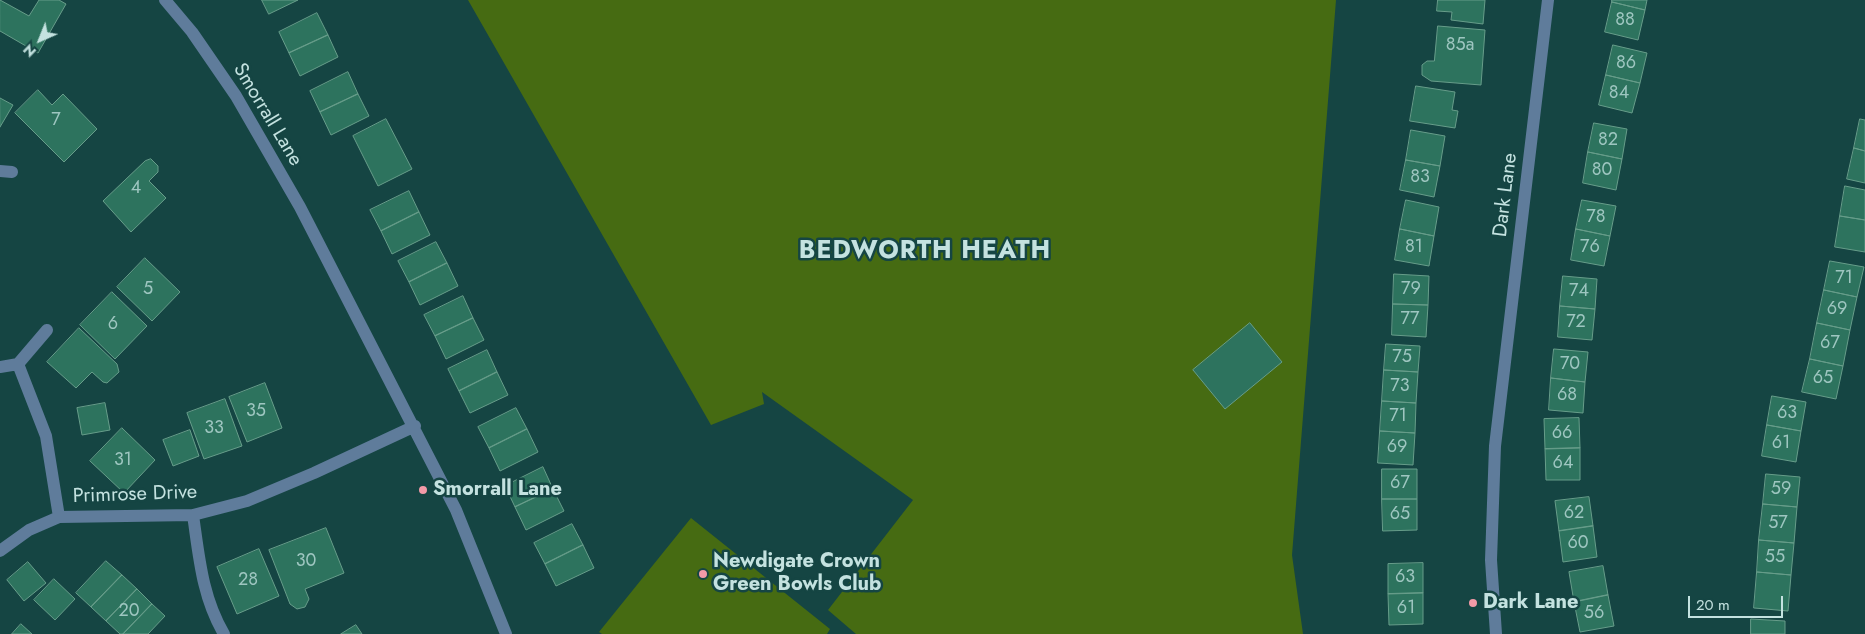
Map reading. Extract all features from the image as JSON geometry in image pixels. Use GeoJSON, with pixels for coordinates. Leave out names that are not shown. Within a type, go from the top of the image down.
{"type":"FeatureCollection","features":[{"type":"Feature","properties":{"kind":"street","name":"Smorrall Lane"},"geometry":{"type":"LineString","coordinates":[[165,0],[192,32],[236,96],[300,207],[415,426],[456,510],[506,634]]}},
{"type":"Feature","properties":{"kind":"street","name":"Dark Lane"},"geometry":{"type":"LineString","coordinates":[[1496,634],[1491,560],[1495,446],[1548,0]]}},
{"type":"Feature","properties":{"kind":"street"},"geometry":{"type":"LineString","coordinates":[[0,367],[18,364],[47,330]]}},
{"type":"Feature","properties":{"kind":"street"},"geometry":{"type":"LineString","coordinates":[[18,364],[46,436],[59,517]]}},
{"type":"Feature","properties":{"kind":"street","name":"Primrose Drive"},"geometry":{"type":"LineString","coordinates":[[0,551],[29,530],[59,517],[193,515],[247,501],[314,473],[415,426]]}},
{"type":"Feature","properties":{"kind":"street"},"geometry":{"type":"LineString","coordinates":[[193,515],[203,581],[216,621],[224,634]]}},
{"type":"Feature","properties":{"kind":"green space"},"geometry":{"type":"Polygon","coordinates":[[[468,0],[1336,0],[1292,555],[1303,634],[856,634],[828,610],[913,500],[762,392],[764,404],[711,425],[468,0]]]}},
{"type":"Feature","properties":{"kind":"green space","name":"Newdigate Crown Green Bowls Club"},"geometry":{"type":"Polygon","coordinates":[[[691,518],[830,629],[827,634],[602,634],[599,632],[691,518]]]}},
{"type":"Feature","properties":{"kind":"building"},"geometry":{"type":"Polygon","coordinates":[[[0,0],[29,16],[39,0],[59,0],[66,4],[38,53],[0,31],[0,0]]]}},
{"type":"Feature","properties":{"kind":"building"},"geometry":{"type":"Polygon","coordinates":[[[262,0],[298,0],[269,14],[262,0]]]}},
{"type":"Feature","properties":{"kind":"building"},"geometry":{"type":"Polygon","coordinates":[[[1438,0],[1485,0],[1483,24],[1451,20],[1452,12],[1437,11],[1438,0]]]}},
{"type":"Feature","properties":{"kind":"building"},"geometry":{"type":"Polygon","coordinates":[[[1612,0],[1647,0],[1645,10],[1612,2],[1612,0]]]}},
{"type":"Feature","properties":{"kind":"building"},"geometry":{"type":"Polygon","coordinates":[[[1612,2],[1645,10],[1638,40],[1605,32],[1612,2]]]}},
{"type":"Feature","properties":{"kind":"building"},"geometry":{"type":"Polygon","coordinates":[[[317,13],[328,35],[289,53],[279,32],[317,13]]]}},
{"type":"Feature","properties":{"kind":"building"},"geometry":{"type":"Polygon","coordinates":[[[1438,26],[1485,30],[1481,85],[1431,81],[1422,75],[1422,65],[1427,61],[1434,61],[1438,26]]]}},
{"type":"Feature","properties":{"kind":"building"},"geometry":{"type":"Polygon","coordinates":[[[328,35],[338,57],[300,76],[289,53],[328,35]]]}},
{"type":"Feature","properties":{"kind":"building"},"geometry":{"type":"Polygon","coordinates":[[[1613,45],[1647,53],[1640,83],[1606,75],[1613,45]]]}},
{"type":"Feature","properties":{"kind":"building"},"geometry":{"type":"Polygon","coordinates":[[[348,72],[358,94],[320,112],[310,91],[348,72]]]}},
{"type":"Feature","properties":{"kind":"building"},"geometry":{"type":"Polygon","coordinates":[[[1606,75],[1640,83],[1632,113],[1599,105],[1606,75]]]}},
{"type":"Feature","properties":{"kind":"building"},"geometry":{"type":"Polygon","coordinates":[[[1416,86],[1455,92],[1452,110],[1458,111],[1455,128],[1410,121],[1416,86]]]}},
{"type":"Feature","properties":{"kind":"building"},"geometry":{"type":"Polygon","coordinates":[[[38,90],[52,105],[63,94],[97,129],[64,162],[15,113],[38,90]]]}},
{"type":"Feature","properties":{"kind":"building"},"geometry":{"type":"Polygon","coordinates":[[[358,94],[369,116],[331,135],[320,112],[358,94]]]}},
{"type":"Feature","properties":{"kind":"building"},"geometry":{"type":"Polygon","coordinates":[[[0,98],[13,105],[0,127],[0,98]]]}},
{"type":"Feature","properties":{"kind":"building"},"geometry":{"type":"Polygon","coordinates":[[[386,119],[412,169],[378,186],[353,136],[386,119]]]}},
{"type":"Feature","properties":{"kind":"building"},"geometry":{"type":"Polygon","coordinates":[[[1860,119],[1865,120],[1865,151],[1854,148],[1860,119]]]}},
{"type":"Feature","properties":{"kind":"building"},"geometry":{"type":"Polygon","coordinates":[[[1594,123],[1627,129],[1622,159],[1588,152],[1594,123]]]}},
{"type":"Feature","properties":{"kind":"building"},"geometry":{"type":"Polygon","coordinates":[[[1411,130],[1445,136],[1440,166],[1406,160],[1411,130]]]}},
{"type":"Feature","properties":{"kind":"building"},"geometry":{"type":"Polygon","coordinates":[[[1854,148],[1865,151],[1865,183],[1847,179],[1854,148]]]}},
{"type":"Feature","properties":{"kind":"building"},"geometry":{"type":"Polygon","coordinates":[[[1588,152],[1622,159],[1616,190],[1583,183],[1588,152]]]}},
{"type":"Feature","properties":{"kind":"building"},"geometry":{"type":"Polygon","coordinates":[[[151,159],[158,166],[158,172],[149,181],[166,198],[131,232],[103,201],[145,161],[151,159]]]}},
{"type":"Feature","properties":{"kind":"building"},"geometry":{"type":"Polygon","coordinates":[[[1406,160],[1440,166],[1434,197],[1400,190],[1406,160]]]}},
{"type":"Feature","properties":{"kind":"building"},"geometry":{"type":"Polygon","coordinates":[[[1845,186],[1865,190],[1865,220],[1840,216],[1845,186]]]}},
{"type":"Feature","properties":{"kind":"building"},"geometry":{"type":"Polygon","coordinates":[[[409,191],[419,212],[381,231],[370,210],[409,191]]]}},
{"type":"Feature","properties":{"kind":"building"},"geometry":{"type":"Polygon","coordinates":[[[1406,200],[1439,207],[1434,236],[1400,229],[1406,200]]]}},
{"type":"Feature","properties":{"kind":"building"},"geometry":{"type":"Polygon","coordinates":[[[1582,200],[1616,206],[1610,236],[1576,229],[1582,200]]]}},
{"type":"Feature","properties":{"kind":"building"},"geometry":{"type":"Polygon","coordinates":[[[419,212],[430,235],[392,254],[381,231],[419,212]]]}},
{"type":"Feature","properties":{"kind":"building"},"geometry":{"type":"Polygon","coordinates":[[[1840,216],[1865,220],[1865,252],[1835,247],[1840,216]]]}},
{"type":"Feature","properties":{"kind":"building"},"geometry":{"type":"Polygon","coordinates":[[[1400,229],[1434,236],[1429,266],[1395,260],[1400,229]]]}},
{"type":"Feature","properties":{"kind":"building"},"geometry":{"type":"Polygon","coordinates":[[[1576,229],[1610,236],[1604,266],[1571,260],[1576,229]]]}},
{"type":"Feature","properties":{"kind":"building"},"geometry":{"type":"Polygon","coordinates":[[[436,242],[447,263],[409,282],[398,261],[436,242]]]}},
{"type":"Feature","properties":{"kind":"building"},"geometry":{"type":"Polygon","coordinates":[[[145,258],[180,292],[152,321],[117,287],[145,258]]]}},
{"type":"Feature","properties":{"kind":"building"},"geometry":{"type":"Polygon","coordinates":[[[1830,261],[1864,267],[1857,297],[1824,290],[1830,261]]]}},
{"type":"Feature","properties":{"kind":"building"},"geometry":{"type":"Polygon","coordinates":[[[447,263],[458,286],[420,305],[409,282],[447,263]]]}},
{"type":"Feature","properties":{"kind":"building"},"geometry":{"type":"Polygon","coordinates":[[[1394,274],[1429,276],[1428,305],[1393,304],[1394,274]]]}},
{"type":"Feature","properties":{"kind":"building"},"geometry":{"type":"Polygon","coordinates":[[[1563,276],[1597,279],[1595,309],[1560,306],[1563,276]]]}},
{"type":"Feature","properties":{"kind":"building"},"geometry":{"type":"Polygon","coordinates":[[[1824,290],[1857,297],[1850,330],[1817,323],[1824,290]]]}},
{"type":"Feature","properties":{"kind":"building"},"geometry":{"type":"Polygon","coordinates":[[[112,292],[147,326],[115,359],[80,325],[112,292]]]}},
{"type":"Feature","properties":{"kind":"building"},"geometry":{"type":"Polygon","coordinates":[[[463,296],[473,318],[435,336],[424,315],[463,296]]]}},
{"type":"Feature","properties":{"kind":"building"},"geometry":{"type":"Polygon","coordinates":[[[1393,304],[1428,305],[1426,337],[1392,335],[1393,304]]]}},
{"type":"Feature","properties":{"kind":"building"},"geometry":{"type":"Polygon","coordinates":[[[1560,306],[1595,309],[1592,340],[1558,337],[1560,306]]]}},
{"type":"Feature","properties":{"kind":"building"},"geometry":{"type":"Polygon","coordinates":[[[473,318],[484,340],[446,359],[435,336],[473,318]]]}},
{"type":"Feature","properties":{"kind":"building"},"geometry":{"type":"Polygon","coordinates":[[[1250,323],[1282,362],[1225,409],[1193,370],[1250,323]]]}},
{"type":"Feature","properties":{"kind":"building"},"geometry":{"type":"Polygon","coordinates":[[[1817,323],[1850,330],[1843,366],[1810,359],[1817,323]]]}},
{"type":"Feature","properties":{"kind":"building"},"geometry":{"type":"Polygon","coordinates":[[[79,328],[117,364],[119,372],[107,383],[103,382],[92,372],[76,388],[47,362],[79,328]]]}},
{"type":"Feature","properties":{"kind":"building"},"geometry":{"type":"Polygon","coordinates":[[[1386,344],[1420,346],[1418,372],[1384,370],[1386,344]]]}},
{"type":"Feature","properties":{"kind":"building"},"geometry":{"type":"Polygon","coordinates":[[[1554,349],[1588,352],[1585,382],[1551,378],[1554,349]]]}},
{"type":"Feature","properties":{"kind":"building"},"geometry":{"type":"Polygon","coordinates":[[[487,350],[497,372],[459,391],[448,369],[487,350]]]}},
{"type":"Feature","properties":{"kind":"building"},"geometry":{"type":"Polygon","coordinates":[[[1810,359],[1843,366],[1836,399],[1802,392],[1810,359]]]}},
{"type":"Feature","properties":{"kind":"building"},"geometry":{"type":"Polygon","coordinates":[[[1384,370],[1418,372],[1416,403],[1382,401],[1384,370]]]}},
{"type":"Feature","properties":{"kind":"building"},"geometry":{"type":"Polygon","coordinates":[[[497,372],[508,395],[470,413],[459,391],[497,372]]]}},
{"type":"Feature","properties":{"kind":"building"},"geometry":{"type":"Polygon","coordinates":[[[1551,378],[1585,382],[1583,413],[1549,410],[1551,378]]]}},
{"type":"Feature","properties":{"kind":"building"},"geometry":{"type":"Polygon","coordinates":[[[265,383],[282,428],[247,442],[229,397],[265,383]]]}},
{"type":"Feature","properties":{"kind":"building"},"geometry":{"type":"Polygon","coordinates":[[[1772,396],[1806,402],[1801,431],[1767,425],[1772,396]]]}},
{"type":"Feature","properties":{"kind":"building"},"geometry":{"type":"Polygon","coordinates":[[[225,399],[242,446],[204,459],[187,413],[225,399]]]}},
{"type":"Feature","properties":{"kind":"building"},"geometry":{"type":"Polygon","coordinates":[[[1382,401],[1416,403],[1415,433],[1380,431],[1382,401]]]}},
{"type":"Feature","properties":{"kind":"building"},"geometry":{"type":"Polygon","coordinates":[[[105,403],[110,430],[82,435],[77,408],[105,403]]]}},
{"type":"Feature","properties":{"kind":"building"},"geometry":{"type":"Polygon","coordinates":[[[516,408],[527,429],[489,448],[478,427],[516,408]]]}},
{"type":"Feature","properties":{"kind":"building"},"geometry":{"type":"Polygon","coordinates":[[[1579,418],[1580,448],[1545,449],[1544,419],[1579,418]]]}},
{"type":"Feature","properties":{"kind":"building"},"geometry":{"type":"Polygon","coordinates":[[[1767,425],[1801,431],[1796,462],[1762,456],[1767,425]]]}},
{"type":"Feature","properties":{"kind":"building"},"geometry":{"type":"Polygon","coordinates":[[[122,428],[155,460],[124,493],[90,461],[122,428]]]}},
{"type":"Feature","properties":{"kind":"building"},"geometry":{"type":"Polygon","coordinates":[[[527,429],[538,452],[500,471],[489,448],[527,429]]]}},
{"type":"Feature","properties":{"kind":"building"},"geometry":{"type":"Polygon","coordinates":[[[190,430],[199,456],[173,466],[163,440],[190,430]]]}},
{"type":"Feature","properties":{"kind":"building"},"geometry":{"type":"Polygon","coordinates":[[[1380,431],[1415,433],[1413,465],[1378,463],[1380,431]]]}},
{"type":"Feature","properties":{"kind":"building"},"geometry":{"type":"Polygon","coordinates":[[[1580,448],[1580,480],[1546,480],[1545,449],[1580,448]]]}},
{"type":"Feature","properties":{"kind":"building"},"geometry":{"type":"Polygon","coordinates":[[[543,467],[553,489],[515,507],[505,486],[543,467]]]}},
{"type":"Feature","properties":{"kind":"building"},"geometry":{"type":"Polygon","coordinates":[[[1382,469],[1417,469],[1417,499],[1382,499],[1382,469]]]}},
{"type":"Feature","properties":{"kind":"building"},"geometry":{"type":"Polygon","coordinates":[[[1766,474],[1800,477],[1797,507],[1763,504],[1766,474]]]}},
{"type":"Feature","properties":{"kind":"building"},"geometry":{"type":"Polygon","coordinates":[[[553,489],[564,511],[526,530],[515,507],[553,489]]]}},
{"type":"Feature","properties":{"kind":"building"},"geometry":{"type":"Polygon","coordinates":[[[1589,497],[1593,526],[1559,531],[1555,501],[1589,497]]]}},
{"type":"Feature","properties":{"kind":"building"},"geometry":{"type":"Polygon","coordinates":[[[1382,499],[1417,499],[1417,530],[1383,531],[1382,499]]]}},
{"type":"Feature","properties":{"kind":"building"},"geometry":{"type":"Polygon","coordinates":[[[1763,504],[1797,507],[1794,543],[1759,540],[1763,504]]]}},
{"type":"Feature","properties":{"kind":"building"},"geometry":{"type":"Polygon","coordinates":[[[572,524],[583,545],[545,564],[534,543],[572,524]]]}},
{"type":"Feature","properties":{"kind":"building"},"geometry":{"type":"Polygon","coordinates":[[[1593,526],[1597,557],[1563,562],[1559,531],[1593,526]]]}},
{"type":"Feature","properties":{"kind":"building"},"geometry":{"type":"Polygon","coordinates":[[[326,528],[344,573],[305,589],[309,599],[305,607],[297,609],[290,604],[269,550],[326,528]]]}},
{"type":"Feature","properties":{"kind":"building"},"geometry":{"type":"Polygon","coordinates":[[[1759,540],[1794,543],[1791,575],[1757,572],[1759,540]]]}},
{"type":"Feature","properties":{"kind":"building"},"geometry":{"type":"Polygon","coordinates":[[[583,545],[594,568],[556,586],[545,564],[583,545]]]}},
{"type":"Feature","properties":{"kind":"building"},"geometry":{"type":"Polygon","coordinates":[[[259,549],[279,596],[237,614],[217,567],[259,549]]]}},
{"type":"Feature","properties":{"kind":"building"},"geometry":{"type":"Polygon","coordinates":[[[106,561],[122,575],[91,607],[76,593],[106,561]]]}},
{"type":"Feature","properties":{"kind":"building"},"geometry":{"type":"Polygon","coordinates":[[[28,562],[46,583],[24,601],[7,580],[28,562]]]}},
{"type":"Feature","properties":{"kind":"building"},"geometry":{"type":"Polygon","coordinates":[[[1423,563],[1423,593],[1388,594],[1388,564],[1423,563]]]}},
{"type":"Feature","properties":{"kind":"building"},"geometry":{"type":"Polygon","coordinates":[[[1603,566],[1608,595],[1574,602],[1569,572],[1603,566]]]}},
{"type":"Feature","properties":{"kind":"building"},"geometry":{"type":"Polygon","coordinates":[[[1757,572],[1791,575],[1788,611],[1754,608],[1757,572]]]}},
{"type":"Feature","properties":{"kind":"building"},"geometry":{"type":"Polygon","coordinates":[[[122,575],[137,589],[106,621],[91,607],[122,575]]]}},
{"type":"Feature","properties":{"kind":"building"},"geometry":{"type":"Polygon","coordinates":[[[54,579],[75,599],[55,620],[34,600],[54,579]]]}},
{"type":"Feature","properties":{"kind":"building"},"geometry":{"type":"Polygon","coordinates":[[[137,589],[152,604],[123,634],[120,634],[106,621],[137,589]]]}},
{"type":"Feature","properties":{"kind":"building"},"geometry":{"type":"Polygon","coordinates":[[[1423,593],[1423,624],[1389,625],[1388,594],[1423,593]]]}},
{"type":"Feature","properties":{"kind":"building"},"geometry":{"type":"Polygon","coordinates":[[[1608,595],[1614,626],[1580,632],[1574,602],[1608,595]]]}},
{"type":"Feature","properties":{"kind":"building"},"geometry":{"type":"Polygon","coordinates":[[[152,604],[165,616],[148,634],[123,634],[152,604]]]}},
{"type":"Feature","properties":{"kind":"building"},"geometry":{"type":"Polygon","coordinates":[[[1751,619],[1785,621],[1785,634],[1751,634],[1751,619]]]}},
{"type":"Feature","properties":{"kind":"building"},"geometry":{"type":"Polygon","coordinates":[[[21,624],[32,634],[12,634],[21,624]]]}},
{"type":"Feature","properties":{"kind":"building"},"geometry":{"type":"Polygon","coordinates":[[[356,625],[362,634],[341,634],[356,625]]]}},
{"type":"Feature","properties":{"kind":"place","name":"Smorrall Lane"},"geometry":{"type":"Point","coordinates":[423,490]}},
{"type":"Feature","properties":{"kind":"place","name":"Newdigate Crown Green Bowls Club"},"geometry":{"type":"Point","coordinates":[703,574]}},
{"type":"Feature","properties":{"kind":"place","name":"Dark Lane"},"geometry":{"type":"Point","coordinates":[1473,603]}},
{"type":"Feature","properties":{"kind":"district","name":"BEDWORTH HEATH"},"geometry":{"type":"Point","coordinates":[925,252]}}]}
